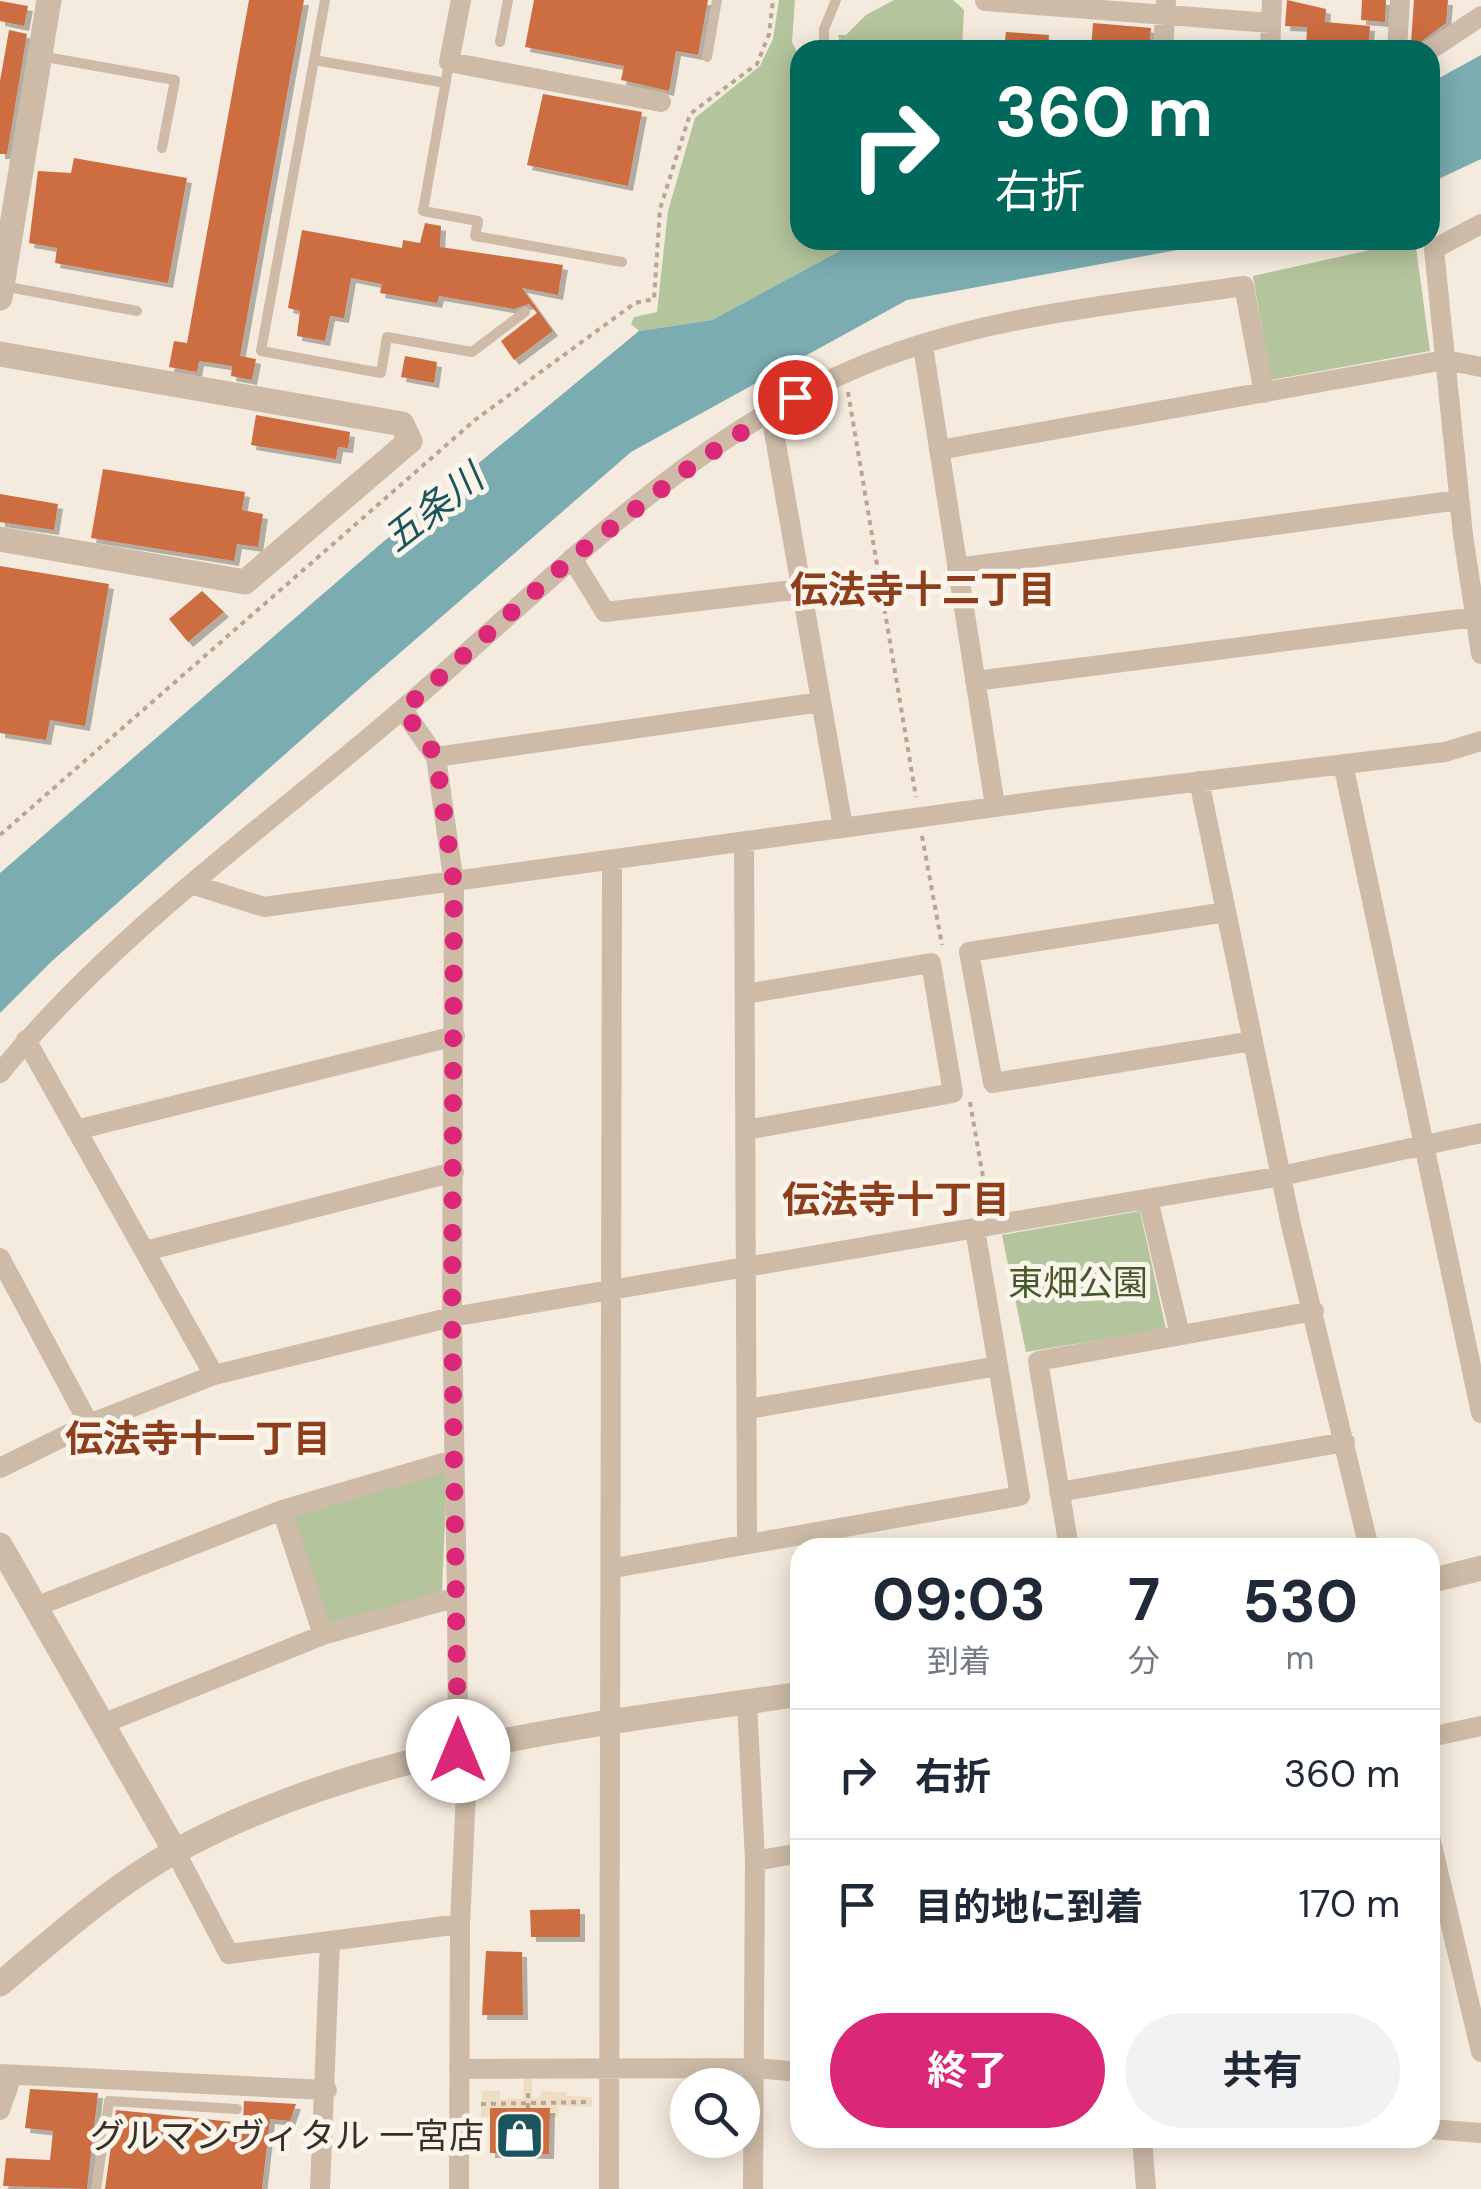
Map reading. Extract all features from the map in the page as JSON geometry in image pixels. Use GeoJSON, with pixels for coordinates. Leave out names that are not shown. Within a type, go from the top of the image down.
{"type":"FeatureCollection","features":[{"type":"Feature","properties":{"kind":"street"},"geometry":{"type":"LineString","coordinates":[[1,292],[48,0]]}},
{"type":"Feature","properties":{"kind":"street"},"geometry":{"type":"LineString","coordinates":[[461,0],[448,73],[661,102]]}},
{"type":"Feature","properties":{"kind":"street"},"geometry":{"type":"LineString","coordinates":[[1270,40],[1272,0]]}},
{"type":"Feature","properties":{"kind":"street"},"geometry":{"type":"LineString","coordinates":[[1397,40],[1400,0]]}},
{"type":"Feature","properties":{"kind":"street"},"geometry":{"type":"LineString","coordinates":[[984,1],[1166,8],[1271,23]]}},
{"type":"Feature","properties":{"kind":"street"},"geometry":{"type":"LineString","coordinates":[[1164,40],[1166,8]]}},
{"type":"Feature","properties":{"kind":"street"},"geometry":{"type":"LineString","coordinates":[[1440,43],[1481,16]]}},
{"type":"Feature","properties":{"kind":"street"},"geometry":{"type":"LineString","coordinates":[[1440,246],[1481,224]]}},
{"type":"Feature","properties":{"kind":"street"},"geometry":{"type":"LineString","coordinates":[[1434,250],[1459,500],[1481,654]]}},
{"type":"Feature","properties":{"kind":"street"},"geometry":{"type":"LineString","coordinates":[[0,1073],[26,1040],[191,884],[403,710],[572,558],[770,409],[844,373],[922,346],[1038,316],[1244,286],[1264,392]]}},
{"type":"Feature","properties":{"kind":"street"},"geometry":{"type":"LineString","coordinates":[[922,346],[994,806]]}},
{"type":"Feature","properties":{"kind":"street"},"geometry":{"type":"LineString","coordinates":[[0,354],[402,424],[410,440],[245,582],[0,539]]}},
{"type":"Feature","properties":{"kind":"street"},"geometry":{"type":"LineString","coordinates":[[939,450],[1445,360],[1481,367]]}},
{"type":"Feature","properties":{"kind":"street"},"geometry":{"type":"LineString","coordinates":[[770,409],[843,826]]}},
{"type":"Feature","properties":{"kind":"street"},"geometry":{"type":"LineString","coordinates":[[957,568],[1459,500]]}},
{"type":"Feature","properties":{"kind":"street"},"geometry":{"type":"LineString","coordinates":[[572,558],[606,612],[801,588]]}},
{"type":"Feature","properties":{"kind":"street"},"geometry":{"type":"LineString","coordinates":[[975,681],[1475,617]]}},
{"type":"Feature","properties":{"kind":"street"},"geometry":{"type":"LineString","coordinates":[[436,756],[821,702]]}},
{"type":"Feature","properties":{"kind":"street"},"geometry":{"type":"LineString","coordinates":[[403,710],[436,756],[454,884],[453,1460],[463,1750],[459,2189]]}},
{"type":"Feature","properties":{"kind":"street"},"geometry":{"type":"LineString","coordinates":[[191,884],[264,907],[454,884],[994,806],[1445,752],[1481,741]]}},
{"type":"Feature","properties":{"kind":"street"},"geometry":{"type":"LineString","coordinates":[[1343,764],[1481,1413]]}},
{"type":"Feature","properties":{"kind":"street"},"geometry":{"type":"LineString","coordinates":[[1199,781],[1281,1176],[1367,1538]]}},
{"type":"Feature","properties":{"kind":"street"},"geometry":{"type":"LineString","coordinates":[[744,841],[747,1544]]}},
{"type":"Feature","properties":{"kind":"street"},"geometry":{"type":"LineString","coordinates":[[609,2189],[614,1568],[612,861]]}},
{"type":"Feature","properties":{"kind":"street"},"geometry":{"type":"LineString","coordinates":[[1226,912],[969,952],[993,1083],[1253,1041]]}},
{"type":"Feature","properties":{"kind":"street"},"geometry":{"type":"LineString","coordinates":[[746,994],[931,962],[953,1092],[746,1130]]}},
{"type":"Feature","properties":{"kind":"street"},"geometry":{"type":"LineString","coordinates":[[76,1130],[455,1036]]}},
{"type":"Feature","properties":{"kind":"street"},"geometry":{"type":"LineString","coordinates":[[26,1040],[214,1375]]}},
{"type":"Feature","properties":{"kind":"street"},"geometry":{"type":"LineString","coordinates":[[0,1468],[88,1424],[214,1375],[452,1317],[612,1287],[1148,1200],[1481,1133]]}},
{"type":"Feature","properties":{"kind":"street"},"geometry":{"type":"LineString","coordinates":[[146,1251],[454,1172]]}},
{"type":"Feature","properties":{"kind":"street"},"geometry":{"type":"LineString","coordinates":[[1148,1200],[1180,1335]]}},
{"type":"Feature","properties":{"kind":"street"},"geometry":{"type":"LineString","coordinates":[[614,1568],[1020,1496],[976,1229]]}},
{"type":"Feature","properties":{"kind":"street"},"geometry":{"type":"LineString","coordinates":[[0,1258],[88,1424]]}},
{"type":"Feature","properties":{"kind":"street"},"geometry":{"type":"LineString","coordinates":[[1067,1538],[1038,1361],[1314,1311]]}},
{"type":"Feature","properties":{"kind":"street"},"geometry":{"type":"LineString","coordinates":[[748,1409],[998,1366]]}},
{"type":"Feature","properties":{"kind":"street"},"geometry":{"type":"LineString","coordinates":[[1059,1492],[1344,1442]]}},
{"type":"Feature","properties":{"kind":"street"},"geometry":{"type":"LineString","coordinates":[[36,1607],[282,1510],[453,1460]]}},
{"type":"Feature","properties":{"kind":"street"},"geometry":{"type":"LineString","coordinates":[[282,1510],[323,1635]]}},
{"type":"Feature","properties":{"kind":"street"},"geometry":{"type":"LineString","coordinates":[[0,1545],[175,1851],[229,1954],[460,1924]]}},
{"type":"Feature","properties":{"kind":"street"},"geometry":{"type":"LineString","coordinates":[[1440,1579],[1481,1568]]}},
{"type":"Feature","properties":{"kind":"street"},"geometry":{"type":"LineString","coordinates":[[102,1724],[323,1635],[457,1597]]}},
{"type":"Feature","properties":{"kind":"street"},"geometry":{"type":"LineString","coordinates":[[0,1984],[93,1907],[175,1851],[361,1772],[612,1723],[790,1696]]}},
{"type":"Feature","properties":{"kind":"street"},"geometry":{"type":"LineString","coordinates":[[748,1702],[755,2068]]}},
{"type":"Feature","properties":{"kind":"street"},"geometry":{"type":"LineString","coordinates":[[1440,1735],[1481,1726]]}},
{"type":"Feature","properties":{"kind":"street"},"geometry":{"type":"LineString","coordinates":[[754,1860],[790,1855]]}},
{"type":"Feature","properties":{"kind":"street"},"geometry":{"type":"LineString","coordinates":[[1440,1879],[1481,2052]]}},
{"type":"Feature","properties":{"kind":"street"},"geometry":{"type":"LineString","coordinates":[[320,2189],[327,2090],[330,1941]]}},
{"type":"Feature","properties":{"kind":"street"},"geometry":{"type":"LineString","coordinates":[[760,2068],[790,2071]]}},
{"type":"Feature","properties":{"kind":"street"},"geometry":{"type":"LineString","coordinates":[[459,2069],[670,2069]]}},
{"type":"Feature","properties":{"kind":"street"},"geometry":{"type":"LineString","coordinates":[[0,2110],[6,2075],[327,2090]]}},
{"type":"Feature","properties":{"kind":"street"},"geometry":{"type":"LineString","coordinates":[[1440,2130],[1481,2133]]}},
{"type":"Feature","properties":{"kind":"street"},"geometry":{"type":"LineString","coordinates":[[1143,2148],[1146,2189]]}},
{"type":"Feature","properties":{"kind":"street"},"geometry":{"type":"LineString","coordinates":[[753,2189],[754,2158]]}},
{"type":"Feature","properties":{"kind":"lane"},"geometry":{"type":"LineString","coordinates":[[324,0],[261,351],[381,372],[387,337],[472,352],[525,312]]}},
{"type":"Feature","properties":{"kind":"lane"},"geometry":{"type":"LineString","coordinates":[[500,42],[508,0]]}},
{"type":"Feature","properties":{"kind":"lane"},"geometry":{"type":"LineString","coordinates":[[707,58],[717,0]]}},
{"type":"Feature","properties":{"kind":"lane"},"geometry":{"type":"LineString","coordinates":[[824,40],[824,28],[836,0]]}},
{"type":"Feature","properties":{"kind":"lane"},"geometry":{"type":"LineString","coordinates":[[40,56],[175,80],[162,148]]}},
{"type":"Feature","properties":{"kind":"lane"},"geometry":{"type":"LineString","coordinates":[[314,60],[448,73],[422,211],[478,221],[476,236],[622,262]]}},
{"type":"Feature","properties":{"kind":"lane"},"geometry":{"type":"LineString","coordinates":[[1,292],[137,310]]}},
{"type":"Feature","properties":{"kind":"lane"},"geometry":{"type":"LineString","coordinates":[[96,2189],[108,2102],[238,2110]]}},
{"type":"Feature","properties":{"kind":"path"},"geometry":{"type":"LineString","coordinates":[[481,2104],[596,2102]]}},
{"type":"Feature","properties":{"kind":"green space"},"geometry":{"type":"Polygon","coordinates":[[[779,0],[795,0],[790,40],[790,250],[842,250],[712,320],[639,331],[631,324],[634,317],[657,312],[668,211],[695,118],[760,66],[773,39],[779,0]]]}},
{"type":"Feature","properties":{"kind":"green space"},"geometry":{"type":"Polygon","coordinates":[[[894,0],[953,0],[964,10],[962,40],[839,40],[838,35],[846,35],[866,15],[894,0]]]}},
{"type":"Feature","properties":{"kind":"green space"},"geometry":{"type":"Polygon","coordinates":[[[1370,250],[1416,250],[1430,351],[1271,380],[1253,276],[1370,250]]]}},
{"type":"Feature","properties":{"kind":"green space","name":"東畑公園"},"geometry":{"type":"Polygon","coordinates":[[[1140,1211],[1166,1329],[1026,1352],[1002,1235],[1140,1211]]]}},
{"type":"Feature","properties":{"kind":"green space"},"geometry":{"type":"Polygon","coordinates":[[[447,1471],[442,1593],[325,1625],[290,1513],[447,1471]]]}},
{"type":"Feature","properties":{"kind":"shaded area"},"geometry":{"type":"Polygon","coordinates":[[[524,2077],[532,2077],[532,2099],[541,2096],[541,2091],[566,2092],[567,2096],[592,2097],[592,2107],[559,2106],[558,2117],[549,2117],[549,2108],[491,2108],[490,2117],[481,2117],[482,2091],[500,2091],[500,2099],[523,2099],[524,2077]]]}},
{"type":"Feature","properties":{"kind":"water"},"geometry":{"type":"Polygon","coordinates":[[[1481,55],[1481,159],[1440,178],[1440,78],[1481,55]]]}},
{"type":"Feature","properties":{"kind":"water","name":"五条川"},"geometry":{"type":"Polygon","coordinates":[[[842,250],[1177,250],[907,300],[631,452],[52,961],[0,1013],[0,873],[383,542],[639,331],[712,320],[842,250]]]}},
{"type":"Feature","properties":{"kind":"building"},"geometry":{"type":"Polygon","coordinates":[[[249,0],[304,0],[240,356],[256,359],[252,380],[231,376],[232,366],[199,361],[197,372],[169,367],[174,341],[187,343],[249,0]]]}},
{"type":"Feature","properties":{"kind":"building"},"geometry":{"type":"Polygon","coordinates":[[[534,0],[708,0],[698,55],[676,51],[669,91],[621,80],[624,66],[525,47],[534,0]]]}},
{"type":"Feature","properties":{"kind":"building"},"geometry":{"type":"Polygon","coordinates":[[[1287,0],[1326,9],[1325,22],[1370,26],[1369,40],[1306,40],[1307,27],[1285,26],[1287,0]]]}},
{"type":"Feature","properties":{"kind":"building"},"geometry":{"type":"Polygon","coordinates":[[[1362,0],[1386,0],[1385,22],[1361,20],[1362,0]]]}},
{"type":"Feature","properties":{"kind":"building"},"geometry":{"type":"Polygon","coordinates":[[[1414,0],[1448,0],[1446,23],[1423,40],[1411,40],[1414,0]]]}},
{"type":"Feature","properties":{"kind":"building"},"geometry":{"type":"Polygon","coordinates":[[[0,1],[28,6],[24,26],[0,21],[0,1]]]}},
{"type":"Feature","properties":{"kind":"building"},"geometry":{"type":"Polygon","coordinates":[[[1093,23],[1151,28],[1150,40],[1092,40],[1093,23]]]}},
{"type":"Feature","properties":{"kind":"building"},"geometry":{"type":"Polygon","coordinates":[[[9,30],[27,34],[7,154],[0,154],[0,81],[9,30]]]}},
{"type":"Feature","properties":{"kind":"building"},"geometry":{"type":"Polygon","coordinates":[[[1006,32],[1049,35],[1049,40],[1005,40],[1006,32]]]}},
{"type":"Feature","properties":{"kind":"building"},"geometry":{"type":"Polygon","coordinates":[[[543,94],[642,112],[628,186],[527,165],[543,94]]]}},
{"type":"Feature","properties":{"kind":"building"},"geometry":{"type":"Polygon","coordinates":[[[74,158],[187,178],[168,283],[55,263],[57,248],[29,243],[38,171],[71,173],[74,158]]]}},
{"type":"Feature","properties":{"kind":"building"},"geometry":{"type":"Polygon","coordinates":[[[425,223],[441,226],[440,247],[563,265],[558,295],[522,288],[553,331],[514,360],[501,341],[537,313],[529,304],[514,309],[439,296],[437,303],[380,293],[382,284],[351,278],[344,318],[330,316],[325,341],[297,336],[300,311],[288,308],[302,230],[402,248],[403,240],[420,243],[425,223]]]}},
{"type":"Feature","properties":{"kind":"building"},"geometry":{"type":"Polygon","coordinates":[[[405,356],[437,362],[434,383],[401,377],[405,356]]]}},
{"type":"Feature","properties":{"kind":"building"},"geometry":{"type":"Polygon","coordinates":[[[256,415],[350,432],[348,448],[338,447],[336,459],[251,445],[256,415]]]}},
{"type":"Feature","properties":{"kind":"building"},"geometry":{"type":"Polygon","coordinates":[[[103,469],[245,492],[242,510],[263,514],[258,547],[237,544],[234,561],[91,538],[103,469]]]}},
{"type":"Feature","properties":{"kind":"building"},"geometry":{"type":"Polygon","coordinates":[[[0,494],[58,504],[54,530],[0,522],[0,494]]]}},
{"type":"Feature","properties":{"kind":"building"},"geometry":{"type":"Polygon","coordinates":[[[0,566],[109,584],[85,726],[50,720],[46,740],[0,733],[0,566]]]}},
{"type":"Feature","properties":{"kind":"building"},"geometry":{"type":"Polygon","coordinates":[[[202,591],[224,612],[188,642],[169,619],[202,591]]]}},
{"type":"Feature","properties":{"kind":"building"},"geometry":{"type":"Polygon","coordinates":[[[580,1909],[580,1937],[531,1937],[530,1910],[580,1909]]]}},
{"type":"Feature","properties":{"kind":"building"},"geometry":{"type":"Polygon","coordinates":[[[486,1951],[522,1952],[523,2015],[482,2015],[486,1951]]]}},
{"type":"Feature","properties":{"kind":"building"},"geometry":{"type":"Polygon","coordinates":[[[30,2089],[98,2093],[87,2189],[3,2186],[6,2158],[50,2160],[53,2131],[25,2128],[30,2089]]]}},
{"type":"Feature","properties":{"kind":"building"},"geometry":{"type":"Polygon","coordinates":[[[244,2101],[296,2104],[290,2121],[270,2119],[262,2189],[105,2189],[116,2110],[243,2123],[244,2101]]]}},
{"type":"Feature","properties":{"kind":"building","name":"グルマンヴィタル 一宮店"},"geometry":{"type":"Polygon","coordinates":[[[490,2108],[550,2108],[549,2154],[490,2153],[490,2108]]]}},
{"type":"Feature","properties":{"kind":"place","name":"グルマンヴィタル 一宮店"},"geometry":{"type":"Point","coordinates":[519,2136]}},
{"type":"Feature","properties":{"kind":"district","name":"伝法寺十二丁目"},"geometry":{"type":"Point","coordinates":[923,590]}},
{"type":"Feature","properties":{"kind":"district","name":"伝法寺十丁目"},"geometry":{"type":"Point","coordinates":[896,1200]}},
{"type":"Feature","properties":{"kind":"district","name":"伝法寺十一丁目"},"geometry":{"type":"Point","coordinates":[198,1439]}},
{"type":"Feature","properties":{"kind":"route"},"geometry":{"type":"LineString","coordinates":[[458,1751],[452,1317],[454,884],[436,756],[403,710],[572,558],[770,409],[795,397]]}}]}
